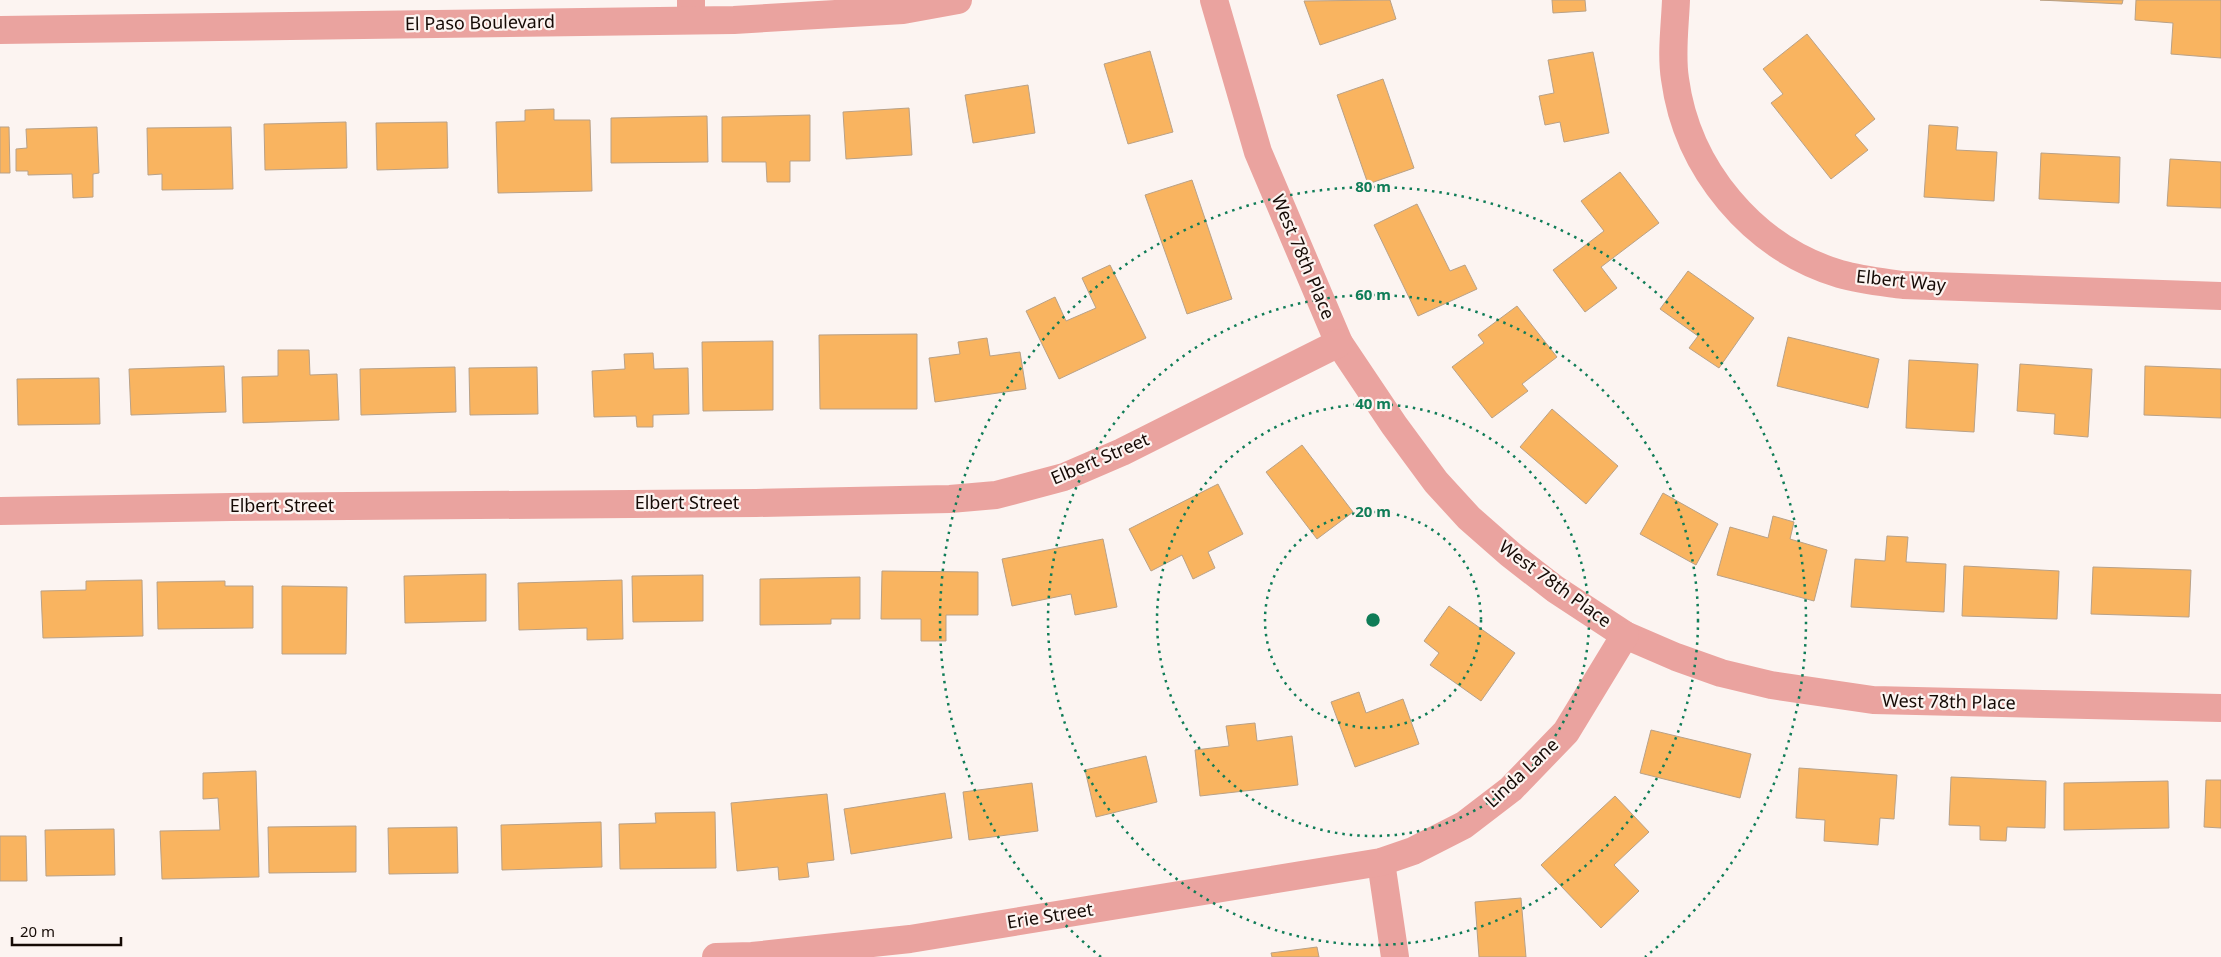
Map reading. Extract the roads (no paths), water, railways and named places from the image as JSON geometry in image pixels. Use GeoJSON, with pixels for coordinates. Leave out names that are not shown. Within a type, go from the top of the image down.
{"type":"FeatureCollection","features":[{"type":"Feature","properties":{"kind":"street","name":"El Paso Boulevard"},"geometry":{"type":"LineString","coordinates":[[0,30],[691,10],[734,20],[903,10],[958,0]]}},
{"type":"Feature","properties":{"kind":"street","name":"West 78th Place"},"geometry":{"type":"LineString","coordinates":[[1214,0],[1258,152],[1339,342],[1394,425],[1436,482],[1469,518],[1510,554],[1555,589],[1625,635],[1676,657],[1721,673],[1771,685],[1873,700],[2221,708]]}},
{"type":"Feature","properties":{"kind":"street","name":"Elbert Way"},"geometry":{"type":"LineString","coordinates":[[1676,0],[1675,78],[1680,106],[1698,152],[1725,196],[1749,223],[1776,243],[1808,261],[1838,273],[1863,280],[1903,285],[2221,296]]}},
{"type":"Feature","properties":{"kind":"street","name":"Elbert Street"},"geometry":{"type":"LineString","coordinates":[[0,511],[241,506],[756,503],[950,499],[996,494],[1064,477],[1122,452],[1339,342]]}},
{"type":"Feature","properties":{"kind":"street","name":"Linda Lane"},"geometry":{"type":"LineString","coordinates":[[1381,862],[1413,851],[1464,825],[1511,789],[1566,732],[1625,635]]}},
{"type":"Feature","properties":{"kind":"street","name":"Erie Street"},"geometry":{"type":"LineString","coordinates":[[716,957],[752,956],[910,939],[1381,862]]}},
{"type":"Feature","properties":{"kind":"street"},"geometry":{"type":"LineString","coordinates":[[1381,862],[1395,957]]}}]}
